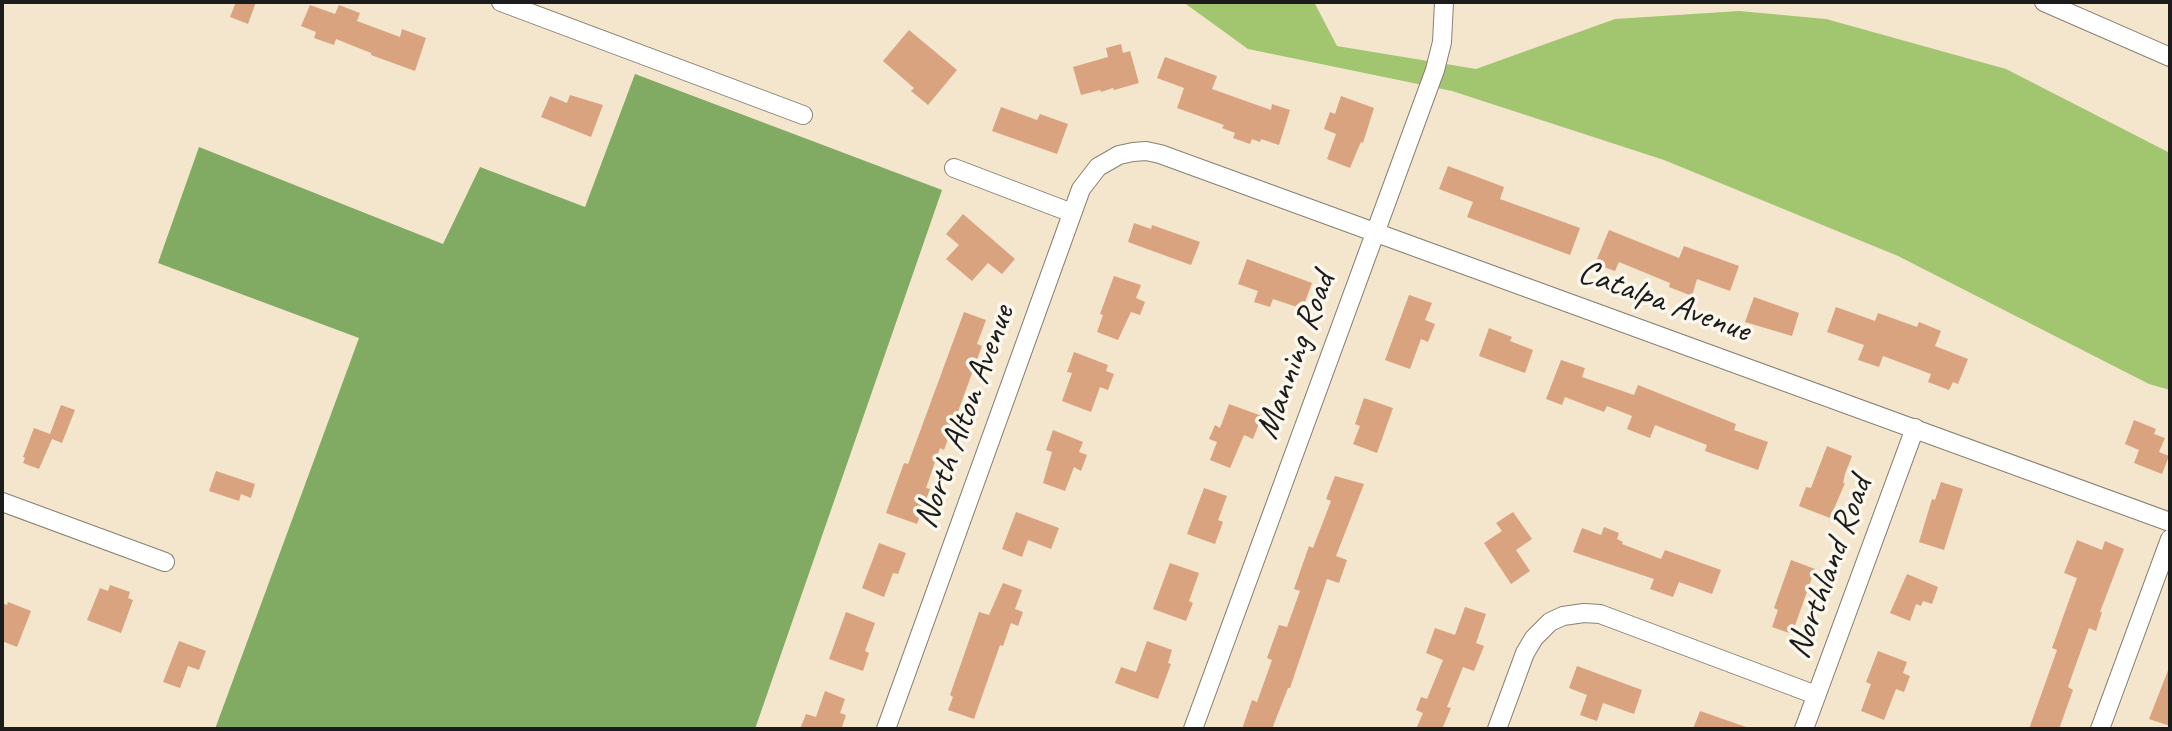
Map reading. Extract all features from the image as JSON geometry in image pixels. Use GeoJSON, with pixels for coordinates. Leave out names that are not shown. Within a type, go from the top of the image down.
{"type":"FeatureCollection","features":[{"type":"Feature","properties":{"kind":"street"},"geometry":{"type":"LineString","coordinates":[[501,2],[803,115]]}},
{"type":"Feature","properties":{"kind":"street","name":"Manning Road"},"geometry":{"type":"LineString","coordinates":[[1193,729],[1435,70],[1442,42],[1444,2]]}},
{"type":"Feature","properties":{"kind":"street"},"geometry":{"type":"LineString","coordinates":[[2044,2],[2170,57]]}},
{"type":"Feature","properties":{"kind":"street","name":"Catalpa Avenue"},"geometry":{"type":"LineString","coordinates":[[1133,152],[1160,154],[1376,231],[2170,522]]}},
{"type":"Feature","properties":{"kind":"street","name":"North Alton Avenue"},"geometry":{"type":"LineString","coordinates":[[886,729],[1086,180],[1098,167],[1119,155],[1133,152]]}},
{"type":"Feature","properties":{"kind":"street"},"geometry":{"type":"LineString","coordinates":[[954,168],[1072,213]]}},
{"type":"Feature","properties":{"kind":"street","name":"Northland Road"},"geometry":{"type":"LineString","coordinates":[[1804,729],[1915,428]]}},
{"type":"Feature","properties":{"kind":"street"},"geometry":{"type":"LineString","coordinates":[[2,502],[165,562]]}},
{"type":"Feature","properties":{"kind":"street"},"geometry":{"type":"LineString","coordinates":[[2101,729],[2170,539]]}},
{"type":"Feature","properties":{"kind":"street"},"geometry":{"type":"LineString","coordinates":[[1497,729],[1525,653],[1534,638],[1550,622],[1578,613],[1600,614],[1816,695]]}},
{"type":"Feature","properties":{"kind":"green space"},"geometry":{"type":"Polygon","coordinates":[[[1183,2],[1314,2],[1337,46],[1476,69],[1615,19],[1739,11],[1826,19],[2006,69],[2170,153],[2170,390],[2149,384],[1898,256],[1664,160],[1452,91],[1248,49],[1183,2]]]}},
{"type":"Feature","properties":{"kind":"green space"},"geometry":{"type":"Polygon","coordinates":[[[635,74],[942,190],[755,729],[215,729],[359,338],[158,263],[199,147],[443,244],[480,167],[585,207],[635,74]]]}},
{"type":"Feature","properties":{"kind":"building"},"geometry":{"type":"Polygon","coordinates":[[[236,2],[256,2],[248,24],[230,17],[236,2]]]}},
{"type":"Feature","properties":{"kind":"building"},"geometry":{"type":"Polygon","coordinates":[[[310,5],[335,14],[339,5],[360,13],[357,21],[400,37],[402,29],[426,38],[415,71],[336,39],[334,45],[314,38],[316,32],[301,26],[310,5]]]}},
{"type":"Feature","properties":{"kind":"building"},"geometry":{"type":"Polygon","coordinates":[[[909,30],[957,70],[928,105],[911,91],[914,88],[883,61],[909,30]]]}},
{"type":"Feature","properties":{"kind":"building"},"geometry":{"type":"Polygon","coordinates":[[[1121,44],[1123,53],[1130,51],[1139,83],[1081,95],[1073,67],[1108,57],[1106,48],[1121,44]]]}},
{"type":"Feature","properties":{"kind":"building"},"geometry":{"type":"Polygon","coordinates":[[[1165,57],[1217,76],[1212,89],[1271,110],[1272,104],[1290,110],[1279,145],[1261,139],[1260,142],[1252,139],[1250,144],[1233,138],[1235,133],[1222,128],[1224,125],[1177,108],[1184,88],[1157,78],[1165,57]]]}},
{"type":"Feature","properties":{"kind":"building"},"geometry":{"type":"Polygon","coordinates":[[[570,95],[603,105],[591,137],[541,117],[550,96],[567,103],[570,95]]]}},
{"type":"Feature","properties":{"kind":"building"},"geometry":{"type":"Polygon","coordinates":[[[1341,96],[1374,108],[1363,143],[1361,142],[1350,168],[1327,159],[1336,134],[1324,129],[1330,112],[1335,114],[1341,96]]]}},
{"type":"Feature","properties":{"kind":"building"},"geometry":{"type":"Polygon","coordinates":[[[1001,107],[1037,120],[1040,114],[1068,124],[1057,154],[992,131],[1001,107]]]}},
{"type":"Feature","properties":{"kind":"building"},"geometry":{"type":"Polygon","coordinates":[[[1448,166],[1504,187],[1500,199],[1580,228],[1570,255],[1467,217],[1473,202],[1439,189],[1448,166]]]}},
{"type":"Feature","properties":{"kind":"building"},"geometry":{"type":"Polygon","coordinates":[[[963,214],[1015,259],[1002,274],[988,263],[972,281],[946,259],[959,245],[946,234],[963,214]]]}},
{"type":"Feature","properties":{"kind":"building"},"geometry":{"type":"Polygon","coordinates":[[[1134,223],[1151,229],[1152,225],[1200,242],[1191,265],[1128,242],[1134,223]]]}},
{"type":"Feature","properties":{"kind":"building"},"geometry":{"type":"Polygon","coordinates":[[[1609,230],[1679,258],[1684,246],[1739,266],[1730,291],[1697,279],[1692,296],[1669,287],[1670,283],[1619,262],[1615,271],[1595,264],[1609,230]]]}},
{"type":"Feature","properties":{"kind":"building"},"geometry":{"type":"Polygon","coordinates":[[[1247,259],[1312,283],[1305,302],[1302,301],[1300,308],[1273,299],[1270,307],[1254,302],[1258,291],[1238,284],[1247,259]]]}},
{"type":"Feature","properties":{"kind":"building"},"geometry":{"type":"Polygon","coordinates":[[[1114,276],[1141,285],[1136,298],[1145,302],[1140,315],[1131,312],[1118,340],[1097,332],[1103,315],[1100,314],[1114,276]]]}},
{"type":"Feature","properties":{"kind":"building"},"geometry":{"type":"Polygon","coordinates":[[[1409,295],[1432,303],[1425,320],[1435,324],[1428,342],[1421,339],[1410,369],[1385,360],[1409,295]]]}},
{"type":"Feature","properties":{"kind":"building"},"geometry":{"type":"Polygon","coordinates":[[[1754,297],[1799,313],[1792,336],[1745,322],[1754,297]]]}},
{"type":"Feature","properties":{"kind":"building"},"geometry":{"type":"Polygon","coordinates":[[[1836,307],[1875,321],[1878,313],[1917,327],[1919,322],[1941,331],[1935,346],[1968,359],[1958,384],[1953,382],[1949,390],[1928,382],[1931,374],[1883,356],[1879,367],[1858,360],[1864,345],[1827,332],[1836,307]]]}},
{"type":"Feature","properties":{"kind":"building"},"geometry":{"type":"Polygon","coordinates":[[[964,312],[986,320],[977,344],[982,346],[944,450],[940,448],[926,488],[930,489],[917,524],[886,513],[904,463],[908,464],[964,312]]]}},
{"type":"Feature","properties":{"kind":"building"},"geometry":{"type":"Polygon","coordinates":[[[1489,328],[1512,337],[1510,341],[1533,350],[1525,373],[1479,356],[1489,328]]]}},
{"type":"Feature","properties":{"kind":"building"},"geometry":{"type":"Polygon","coordinates":[[[1074,352],[1108,365],[1106,371],[1114,374],[1108,390],[1100,387],[1091,412],[1062,401],[1072,373],[1067,372],[1074,352]]]}},
{"type":"Feature","properties":{"kind":"building"},"geometry":{"type":"Polygon","coordinates":[[[1561,360],[1585,368],[1582,377],[1634,395],[1638,385],[1736,424],[1734,430],[1768,442],[1758,470],[1705,451],[1707,445],[1655,425],[1650,438],[1627,429],[1632,416],[1607,406],[1604,412],[1565,397],[1562,405],[1546,399],[1561,360]]]}},
{"type":"Feature","properties":{"kind":"building"},"geometry":{"type":"Polygon","coordinates":[[[1364,398],[1393,408],[1377,453],[1353,444],[1360,426],[1355,424],[1364,398]]]}},
{"type":"Feature","properties":{"kind":"building"},"geometry":{"type":"Polygon","coordinates":[[[1229,404],[1262,416],[1253,439],[1244,435],[1230,468],[1210,460],[1217,442],[1209,439],[1215,425],[1220,428],[1229,404]]]}},
{"type":"Feature","properties":{"kind":"building"},"geometry":{"type":"Polygon","coordinates":[[[61,405],[75,410],[62,443],[52,439],[39,469],[23,463],[34,428],[50,434],[61,405]]]}},
{"type":"Feature","properties":{"kind":"building"},"geometry":{"type":"Polygon","coordinates":[[[2134,420],[2156,429],[2154,434],[2165,438],[2159,452],[2169,456],[2162,474],[2134,463],[2139,450],[2125,444],[2134,420]]]}},
{"type":"Feature","properties":{"kind":"building"},"geometry":{"type":"Polygon","coordinates":[[[1053,430],[1083,442],[1079,452],[1087,455],[1081,471],[1074,467],[1065,491],[1043,483],[1052,452],[1046,450],[1053,430]]]}},
{"type":"Feature","properties":{"kind":"building"},"geometry":{"type":"Polygon","coordinates":[[[1827,446],[1852,456],[1845,474],[1845,483],[1830,518],[1799,506],[1806,487],[1811,488],[1827,446]]]}},
{"type":"Feature","properties":{"kind":"building"},"geometry":{"type":"Polygon","coordinates":[[[216,471],[255,484],[251,498],[241,494],[239,501],[209,491],[216,471]]]}},
{"type":"Feature","properties":{"kind":"building"},"geometry":{"type":"Polygon","coordinates":[[[1335,476],[1364,484],[1336,556],[1347,560],[1339,583],[1327,579],[1290,688],[1272,729],[1242,729],[1252,700],[1257,702],[1272,660],[1267,658],[1279,625],[1287,627],[1300,591],[1294,589],[1309,546],[1313,548],[1331,501],[1326,499],[1335,476]]]}},
{"type":"Feature","properties":{"kind":"building"},"geometry":{"type":"Polygon","coordinates":[[[1941,482],[1963,489],[1944,550],[1919,542],[1932,499],[1935,500],[1941,482]]]}},
{"type":"Feature","properties":{"kind":"building"},"geometry":{"type":"Polygon","coordinates":[[[1204,488],[1227,496],[1218,520],[1223,522],[1215,544],[1187,534],[1204,488]]]}},
{"type":"Feature","properties":{"kind":"building"},"geometry":{"type":"Polygon","coordinates":[[[1016,512],[1059,528],[1051,549],[1028,540],[1022,557],[1002,549],[1016,512]]]}},
{"type":"Feature","properties":{"kind":"building"},"geometry":{"type":"Polygon","coordinates":[[[1513,512],[1532,539],[1516,550],[1530,571],[1511,584],[1484,543],[1502,531],[1496,523],[1513,512]]]}},
{"type":"Feature","properties":{"kind":"building"},"geometry":{"type":"Polygon","coordinates":[[[1604,527],[1619,533],[1617,539],[1623,542],[1622,544],[1661,559],[1665,550],[1721,570],[1712,594],[1679,582],[1673,597],[1650,589],[1654,579],[1573,552],[1582,528],[1601,535],[1604,527]]]}},
{"type":"Feature","properties":{"kind":"building"},"geometry":{"type":"Polygon","coordinates":[[[2077,540],[2102,550],[2105,541],[2124,549],[2100,612],[2096,631],[2089,628],[2068,687],[2073,690],[2059,729],[2029,729],[2057,650],[2052,648],[2077,578],[2064,573],[2077,540]]]}},
{"type":"Feature","properties":{"kind":"building"},"geometry":{"type":"Polygon","coordinates":[[[879,543],[906,553],[898,574],[893,573],[884,597],[862,588],[879,543]]]}},
{"type":"Feature","properties":{"kind":"building"},"geometry":{"type":"Polygon","coordinates":[[[1791,560],[1815,569],[1792,634],[1772,627],[1778,610],[1774,608],[1791,560]]]}},
{"type":"Feature","properties":{"kind":"building"},"geometry":{"type":"Polygon","coordinates":[[[1170,563],[1199,573],[1189,601],[1193,603],[1186,621],[1153,609],[1170,563]]]}},
{"type":"Feature","properties":{"kind":"building"},"geometry":{"type":"Polygon","coordinates":[[[1907,574],[1938,587],[1932,604],[1923,601],[1921,606],[1916,604],[1910,621],[1890,613],[1907,574]]]}},
{"type":"Feature","properties":{"kind":"building"},"geometry":{"type":"Polygon","coordinates":[[[1003,583],[1022,590],[1015,609],[1023,612],[1018,626],[1011,623],[1003,646],[1000,645],[974,719],[948,710],[953,697],[950,695],[979,612],[989,615],[1003,583]]]}},
{"type":"Feature","properties":{"kind":"building"},"geometry":{"type":"Polygon","coordinates":[[[110,585],[130,592],[128,598],[133,600],[121,633],[87,620],[100,588],[108,591],[110,585]]]}},
{"type":"Feature","properties":{"kind":"building"},"geometry":{"type":"Polygon","coordinates":[[[8,602],[31,611],[17,647],[2,641],[2,603],[7,605],[8,602]]]}},
{"type":"Feature","properties":{"kind":"building"},"geometry":{"type":"Polygon","coordinates":[[[1465,607],[1486,614],[1476,643],[1484,646],[1474,671],[1463,667],[1447,707],[1451,708],[1442,729],[1416,729],[1423,713],[1416,710],[1421,697],[1427,699],[1443,660],[1426,653],[1435,628],[1455,635],[1465,607]]]}},
{"type":"Feature","properties":{"kind":"building"},"geometry":{"type":"Polygon","coordinates":[[[846,612],[875,623],[865,651],[869,653],[863,671],[829,659],[846,612]]]}},
{"type":"Feature","properties":{"kind":"building"},"geometry":{"type":"Polygon","coordinates":[[[179,641],[206,651],[199,670],[188,666],[180,688],[163,682],[179,641]]]}},
{"type":"Feature","properties":{"kind":"building"},"geometry":{"type":"Polygon","coordinates":[[[1147,641],[1172,650],[1168,663],[1171,664],[1158,699],[1115,683],[1121,667],[1136,672],[1147,641]]]}},
{"type":"Feature","properties":{"kind":"building"},"geometry":{"type":"Polygon","coordinates":[[[1878,651],[1907,662],[1903,673],[1910,676],[1904,692],[1896,689],[1884,720],[1861,711],[1871,684],[1866,682],[1878,651]]]}},
{"type":"Feature","properties":{"kind":"building"},"geometry":{"type":"Polygon","coordinates":[[[1577,666],[1642,690],[1634,714],[1603,703],[1597,721],[1580,715],[1587,695],[1569,688],[1577,666]]]}},
{"type":"Feature","properties":{"kind":"building"},"geometry":{"type":"Polygon","coordinates":[[[2170,668],[2170,726],[2149,719],[2170,668]]]}},
{"type":"Feature","properties":{"kind":"building"},"geometry":{"type":"Polygon","coordinates":[[[825,691],[845,699],[840,713],[846,715],[843,729],[800,729],[806,714],[816,717],[825,691]]]}},
{"type":"Feature","properties":{"kind":"building"},"geometry":{"type":"Polygon","coordinates":[[[1700,711],[1746,727],[1746,729],[1693,729],[1700,711]]]}}]}
